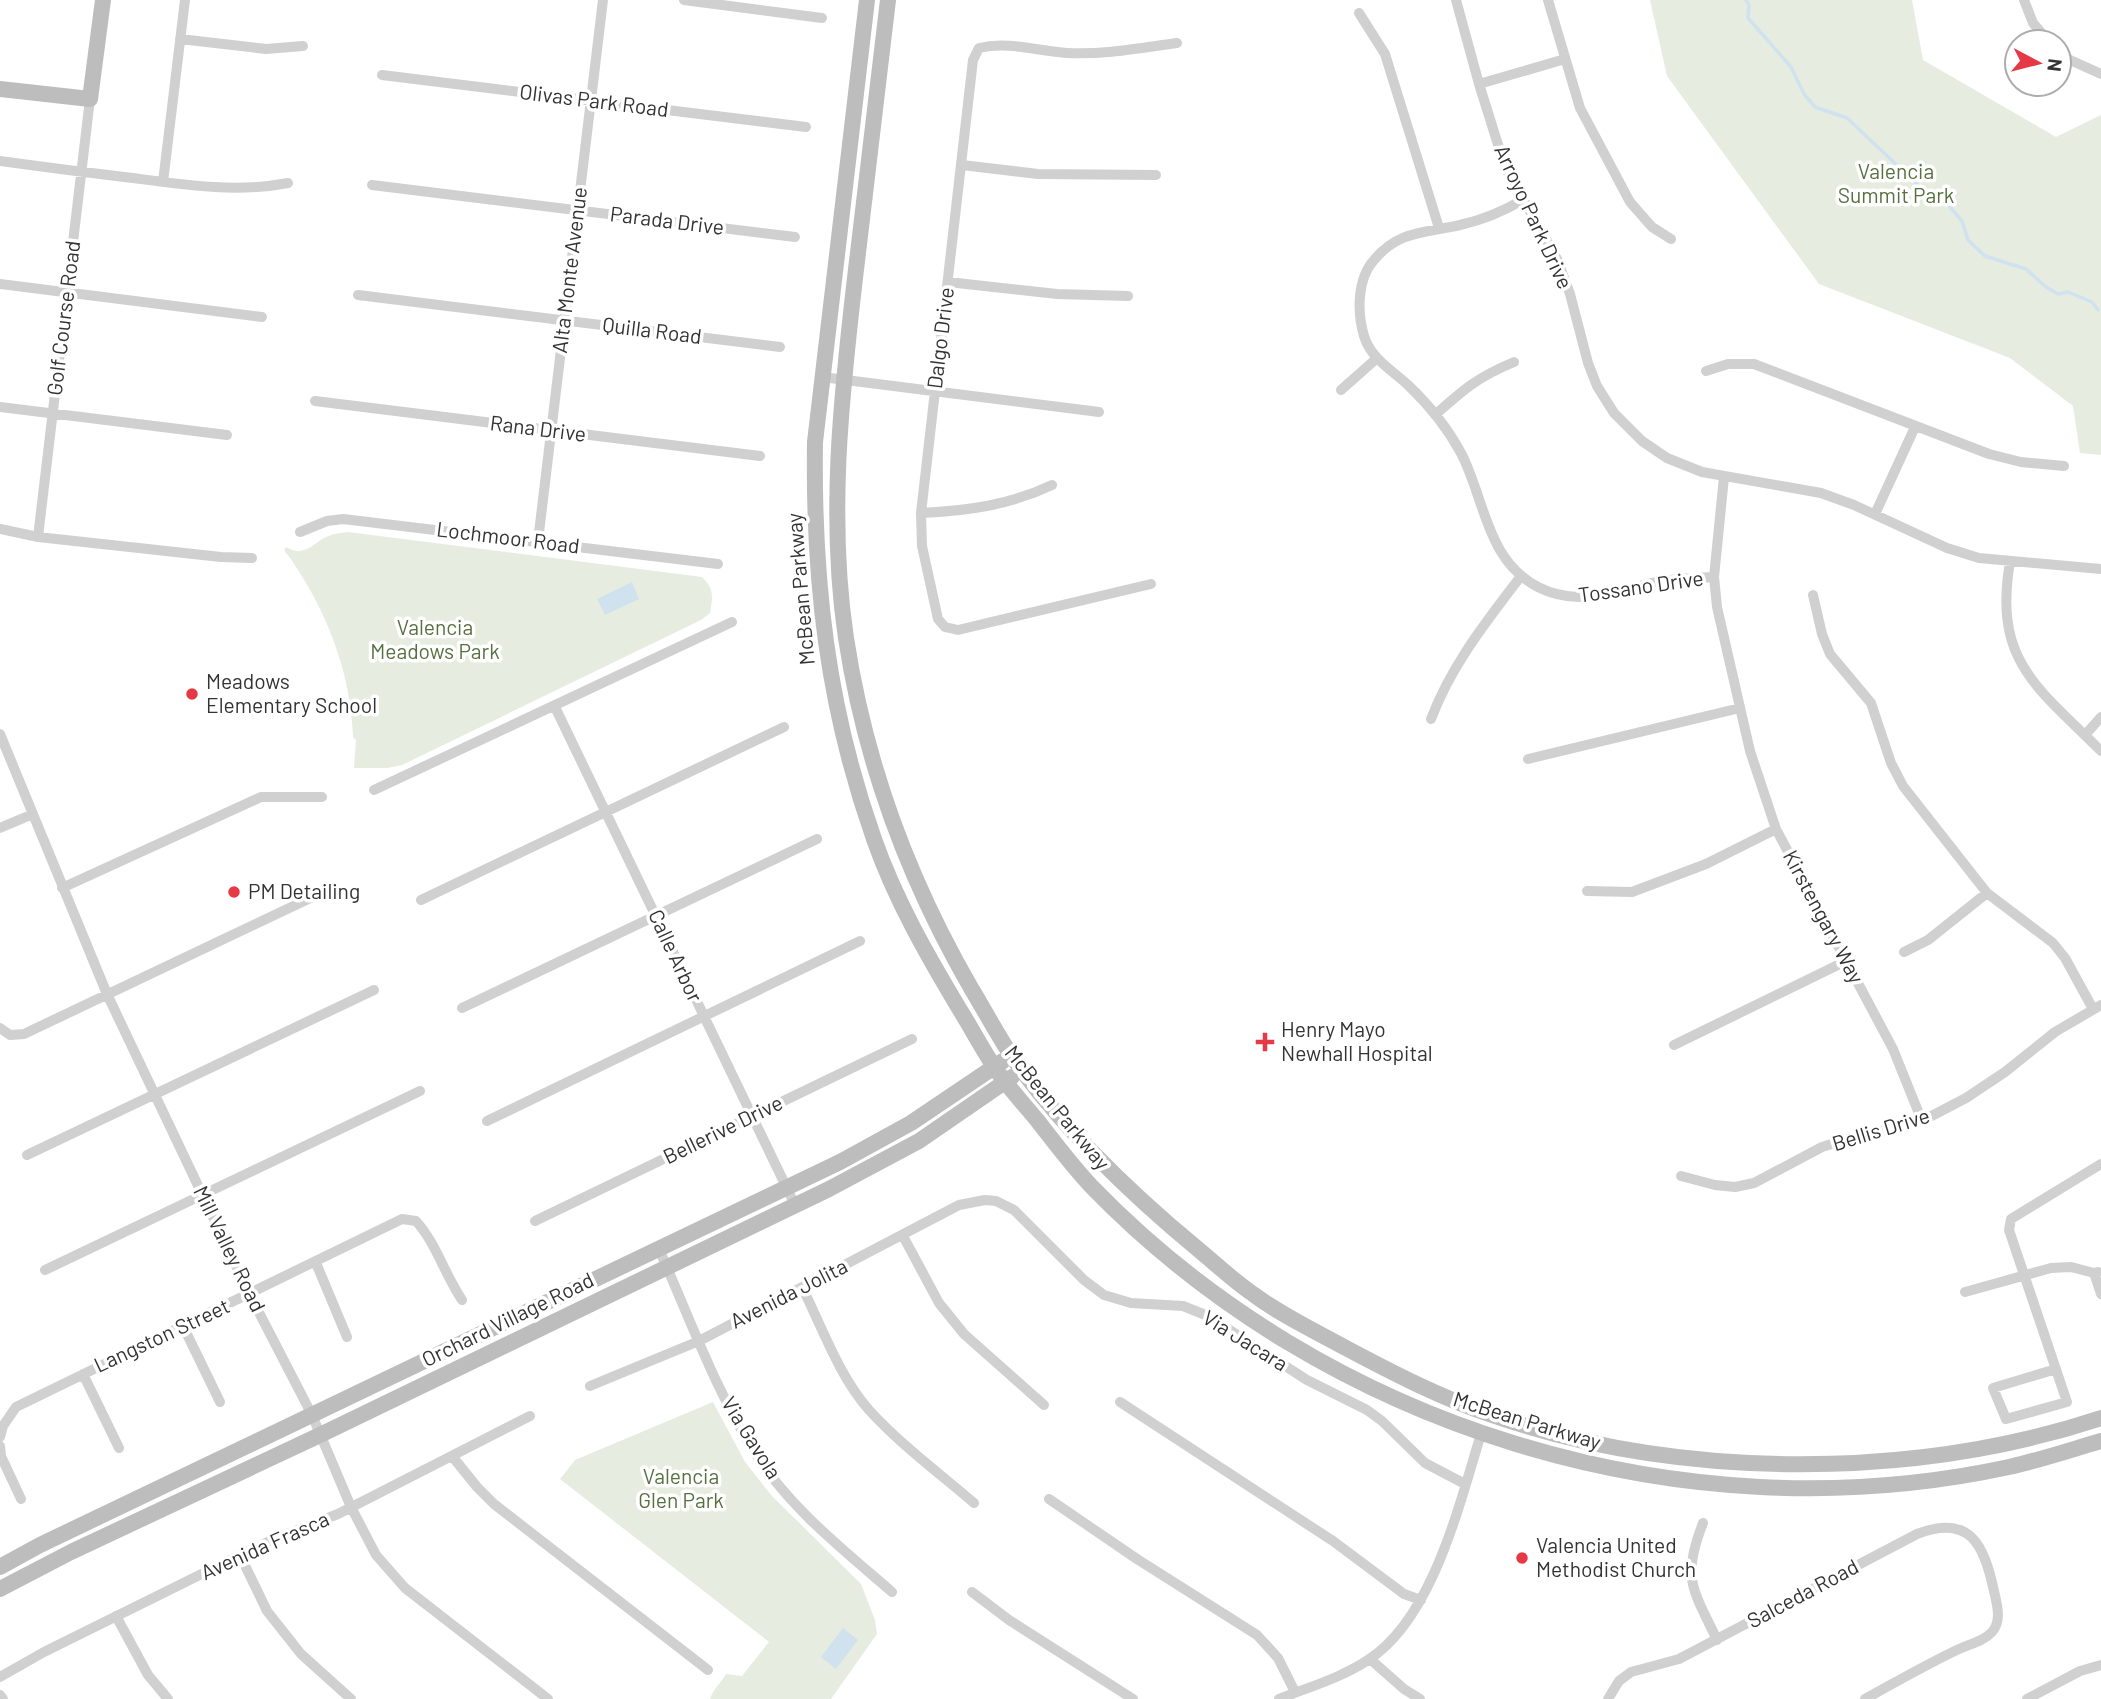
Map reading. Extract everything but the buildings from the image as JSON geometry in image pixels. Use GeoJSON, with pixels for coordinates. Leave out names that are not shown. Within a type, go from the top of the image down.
{"type":"FeatureCollection","features":[{"type":"Feature","properties":{"kind":"main road"},"geometry":{"type":"LineString","coordinates":[[0,89],[90,99],[103,0]]}},
{"type":"Feature","properties":{"kind":"main road","name":"McBean Parkway"},"geometry":{"type":"LineString","coordinates":[[867,0],[815,442],[817,580],[825,647],[852,768],[874,841],[900,902],[929,958],[994,1067],[1092,1186],[1156,1247],[1244,1314],[1310,1355],[1387,1394],[1481,1434],[1596,1466],[1684,1480],[1786,1488],[1851,1487],[1954,1477],[2042,1459],[2101,1441]]}},
{"type":"Feature","properties":{"kind":"main road","name":"McBean Parkway"},"geometry":{"type":"LineString","coordinates":[[888,0],[843,381],[835,503],[840,586],[853,679],[881,791],[921,894],[955,960],[1011,1055],[1101,1163],[1147,1207],[1254,1296],[1295,1321],[1381,1367],[1486,1413],[1575,1437],[1712,1460],[1804,1465],[1902,1460],[1946,1454],[2031,1438],[2101,1418]]}},
{"type":"Feature","properties":{"kind":"main road"},"geometry":{"type":"LineString","coordinates":[[852,768],[863,783],[881,791]]}},
{"type":"Feature","properties":{"kind":"main road","name":"Orchard Village Road"},"geometry":{"type":"LineString","coordinates":[[0,1567],[40,1545],[659,1250],[893,1134],[1011,1055]]}},
{"type":"Feature","properties":{"kind":"main road","name":"Orchard Village Road"},"geometry":{"type":"LineString","coordinates":[[0,1589],[71,1552],[320,1435],[795,1205],[919,1141],[1022,1069]]}},
{"type":"Feature","properties":{"kind":"street"},"geometry":{"type":"LineString","coordinates":[[163,182],[185,0]]}},
{"type":"Feature","properties":{"kind":"street","name":"Alta Monte Avenue"},"geometry":{"type":"LineString","coordinates":[[538,541],[603,0]]}},
{"type":"Feature","properties":{"kind":"street"},"geometry":{"type":"LineString","coordinates":[[684,0],[822,18]]}},
{"type":"Feature","properties":{"kind":"street","name":"Arroyo Park Drive"},"geometry":{"type":"LineString","coordinates":[[1456,0],[1506,167],[1557,259],[1597,386],[1614,413],[1642,441],[1667,458],[1702,472],[1821,493],[1875,514],[1947,548],[1979,558],[2101,569]]}},
{"type":"Feature","properties":{"kind":"street"},"geometry":{"type":"LineString","coordinates":[[1548,0],[1580,108],[1630,202],[1652,227],[1671,239]]}},
{"type":"Feature","properties":{"kind":"street"},"geometry":{"type":"LineString","coordinates":[[2024,0],[2037,28]]}},
{"type":"Feature","properties":{"kind":"street"},"geometry":{"type":"LineString","coordinates":[[1359,13],[1384,54],[1438,228]]}},
{"type":"Feature","properties":{"kind":"street"},"geometry":{"type":"LineString","coordinates":[[180,39],[266,49],[303,46]]}},
{"type":"Feature","properties":{"kind":"street","name":"Dalgo Drive"},"geometry":{"type":"LineString","coordinates":[[1151,584],[958,630],[945,626],[938,619],[922,546],[922,513],[973,60],[979,48],[994,44],[1068,53],[1103,52],[1177,43]]}},
{"type":"Feature","properties":{"kind":"street"},"geometry":{"type":"LineString","coordinates":[[1479,84],[1565,59]]}},
{"type":"Feature","properties":{"kind":"street"},"geometry":{"type":"LineString","coordinates":[[2073,61],[2101,74]]}},
{"type":"Feature","properties":{"kind":"street","name":"Olivas Park Road"},"geometry":{"type":"LineString","coordinates":[[382,75],[806,127]]}},
{"type":"Feature","properties":{"kind":"street","name":"Golf Course Road"},"geometry":{"type":"LineString","coordinates":[[37,537],[90,99]]}},
{"type":"Feature","properties":{"kind":"street"},"geometry":{"type":"LineString","coordinates":[[0,161],[163,182],[259,189],[288,183]]}},
{"type":"Feature","properties":{"kind":"street"},"geometry":{"type":"LineString","coordinates":[[962,165],[1038,174],[1156,175]]}},
{"type":"Feature","properties":{"kind":"street","name":"Parada Drive"},"geometry":{"type":"LineString","coordinates":[[372,185],[795,237]]}},
{"type":"Feature","properties":{"kind":"street","name":"Tossano Drive"},"geometry":{"type":"LineString","coordinates":[[1524,199],[1487,217],[1459,226],[1414,232],[1393,243],[1373,261],[1361,286],[1359,316],[1364,338],[1376,359],[1409,387],[1435,415],[1460,453],[1497,547],[1521,576],[1537,586],[1573,598],[1592,598],[1669,580],[1714,577]]}},
{"type":"Feature","properties":{"kind":"street"},"geometry":{"type":"LineString","coordinates":[[948,282],[1057,294],[1128,296]]}},
{"type":"Feature","properties":{"kind":"street"},"geometry":{"type":"LineString","coordinates":[[0,284],[262,317]]}},
{"type":"Feature","properties":{"kind":"street","name":"Quilla Road"},"geometry":{"type":"LineString","coordinates":[[358,295],[780,348]]}},
{"type":"Feature","properties":{"kind":"street"},"geometry":{"type":"LineString","coordinates":[[1341,390],[1376,359]]}},
{"type":"Feature","properties":{"kind":"street"},"geometry":{"type":"LineString","coordinates":[[1435,415],[1488,372],[1514,362]]}},
{"type":"Feature","properties":{"kind":"street"},"geometry":{"type":"LineString","coordinates":[[1706,371],[1728,364],[1754,364],[1989,454],[2021,462],[2064,466]]}},
{"type":"Feature","properties":{"kind":"street"},"geometry":{"type":"LineString","coordinates":[[822,377],[1099,412]]}},
{"type":"Feature","properties":{"kind":"street","name":"Rana Drive"},"geometry":{"type":"LineString","coordinates":[[315,401],[760,456]]}},
{"type":"Feature","properties":{"kind":"street"},"geometry":{"type":"LineString","coordinates":[[0,407],[227,435]]}},
{"type":"Feature","properties":{"kind":"street"},"geometry":{"type":"LineString","coordinates":[[1875,514],[1915,427]]}},
{"type":"Feature","properties":{"kind":"street","name":"Kirstengary Way"},"geometry":{"type":"LineString","coordinates":[[1724,477],[1714,577],[1717,607],[1757,777],[1776,829],[1893,1049],[1922,1121]]}},
{"type":"Feature","properties":{"kind":"street"},"geometry":{"type":"LineString","coordinates":[[922,513],[981,508],[1027,497],[1052,485]]}},
{"type":"Feature","properties":{"kind":"street","name":"Lochmoor Road"},"geometry":{"type":"LineString","coordinates":[[300,531],[327,521],[343,519],[718,564]]}},
{"type":"Feature","properties":{"kind":"street"},"geometry":{"type":"LineString","coordinates":[[0,529],[37,537],[221,557],[253,558]]}},
{"type":"Feature","properties":{"kind":"street"},"geometry":{"type":"LineString","coordinates":[[2010,562],[2006,608],[2013,649],[2029,678],[2101,751]]}},
{"type":"Feature","properties":{"kind":"street"},"geometry":{"type":"LineString","coordinates":[[1431,719],[1443,687],[1469,645],[1521,576]]}},
{"type":"Feature","properties":{"kind":"street"},"geometry":{"type":"LineString","coordinates":[[1813,594],[1822,634],[1830,654],[1871,704],[1891,763],[1903,786],[1987,893],[2053,943],[2066,958],[2097,1007]]}},
{"type":"Feature","properties":{"kind":"street"},"geometry":{"type":"LineString","coordinates":[[374,790],[732,622]]}},
{"type":"Feature","properties":{"kind":"street","name":"Calle Arbor"},"geometry":{"type":"LineString","coordinates":[[555,707],[795,1205]]}},
{"type":"Feature","properties":{"kind":"street"},"geometry":{"type":"LineString","coordinates":[[1528,759],[1740,708]]}},
{"type":"Feature","properties":{"kind":"street"},"geometry":{"type":"LineString","coordinates":[[2085,735],[2101,716]]}},
{"type":"Feature","properties":{"kind":"street"},"geometry":{"type":"LineString","coordinates":[[421,900],[784,727]]}},
{"type":"Feature","properties":{"kind":"street","name":"Mill Valley Road"},"geometry":{"type":"LineString","coordinates":[[0,734],[62,888],[153,1095],[250,1295],[312,1415],[351,1507],[376,1555],[405,1588],[548,1699]]}},
{"type":"Feature","properties":{"kind":"street"},"geometry":{"type":"LineString","coordinates":[[62,888],[261,797],[323,797]]}},
{"type":"Feature","properties":{"kind":"street"},"geometry":{"type":"LineString","coordinates":[[0,828],[33,814]]}},
{"type":"Feature","properties":{"kind":"street"},"geometry":{"type":"LineString","coordinates":[[1587,891],[1632,892],[1706,864],[1776,829]]}},
{"type":"Feature","properties":{"kind":"street"},"geometry":{"type":"LineString","coordinates":[[462,1008],[817,839]]}},
{"type":"Feature","properties":{"kind":"street"},"geometry":{"type":"LineString","coordinates":[[0,1028],[10,1035],[24,1034],[323,892]]}},
{"type":"Feature","properties":{"kind":"street"},"geometry":{"type":"LineString","coordinates":[[1904,952],[1928,940],[1987,893]]}},
{"type":"Feature","properties":{"kind":"street"},"geometry":{"type":"LineString","coordinates":[[486,1121],[860,941]]}},
{"type":"Feature","properties":{"kind":"street"},"geometry":{"type":"LineString","coordinates":[[1674,1045],[1846,961]]}},
{"type":"Feature","properties":{"kind":"street"},"geometry":{"type":"LineString","coordinates":[[27,1155],[374,990]]}},
{"type":"Feature","properties":{"kind":"street","name":"Bellis Drive"},"geometry":{"type":"LineString","coordinates":[[1681,1176],[1725,1186],[1754,1183],[1822,1147],[1922,1121],[1966,1098],[2005,1072],[2055,1032],[2097,1007]]}},
{"type":"Feature","properties":{"kind":"street","name":"Bellerive Drive"},"geometry":{"type":"LineString","coordinates":[[535,1221],[912,1039]]}},
{"type":"Feature","properties":{"kind":"street"},"geometry":{"type":"LineString","coordinates":[[45,1270],[420,1091]]}},
{"type":"Feature","properties":{"kind":"street"},"geometry":{"type":"LineString","coordinates":[[2056,1369],[1993,1388],[2006,1419],[2067,1402],[2010,1230],[2011,1219],[2101,1164]]}},
{"type":"Feature","properties":{"kind":"street","name":"Avenida Jolita"},"geometry":{"type":"LineString","coordinates":[[590,1386],[699,1341],[959,1205],[985,1200]]}},
{"type":"Feature","properties":{"kind":"street","name":"Via Jacara"},"geometry":{"type":"LineString","coordinates":[[985,1200],[996,1201],[1014,1210],[1084,1280],[1104,1295],[1131,1303],[1183,1306],[1208,1316],[1307,1380],[1367,1410],[1425,1463],[1465,1485]]}},
{"type":"Feature","properties":{"kind":"street","name":"Langston Street"},"geometry":{"type":"LineString","coordinates":[[0,1437],[3,1426],[16,1407],[402,1219],[416,1221],[424,1230],[462,1300]]}},
{"type":"Feature","properties":{"kind":"street"},"geometry":{"type":"LineString","coordinates":[[904,1236],[939,1303],[964,1334],[1044,1405]]}},
{"type":"Feature","properties":{"kind":"street","name":"Via Gavola"},"geometry":{"type":"LineString","coordinates":[[659,1250],[726,1401],[758,1457],[791,1499],[892,1592]]}},
{"type":"Feature","properties":{"kind":"street"},"geometry":{"type":"LineString","coordinates":[[316,1262],[347,1337]]}},
{"type":"Feature","properties":{"kind":"street"},"geometry":{"type":"LineString","coordinates":[[1965,1292],[2051,1268],[2071,1267],[2098,1272],[2101,1294]]}},
{"type":"Feature","properties":{"kind":"street"},"geometry":{"type":"LineString","coordinates":[[802,1287],[842,1370],[868,1408],[974,1503]]}},
{"type":"Feature","properties":{"kind":"street"},"geometry":{"type":"LineString","coordinates":[[183,1326],[220,1402]]}},
{"type":"Feature","properties":{"kind":"street"},"geometry":{"type":"LineString","coordinates":[[82,1374],[119,1448]]}},
{"type":"Feature","properties":{"kind":"street"},"geometry":{"type":"LineString","coordinates":[[1120,1402],[1333,1541],[1404,1594],[1422,1600]]}},
{"type":"Feature","properties":{"kind":"street","name":"Avenida Frasca"},"geometry":{"type":"LineString","coordinates":[[0,1677],[116,1616],[240,1555],[351,1507],[530,1416]]}},
{"type":"Feature","properties":{"kind":"street"},"geometry":{"type":"LineString","coordinates":[[1279,1699],[1339,1676],[1370,1659],[1401,1629],[1422,1600],[1439,1562],[1481,1434]]}},
{"type":"Feature","properties":{"kind":"street"},"geometry":{"type":"LineString","coordinates":[[0,1446],[1,1456],[21,1499]]}},
{"type":"Feature","properties":{"kind":"street"},"geometry":{"type":"LineString","coordinates":[[452,1456],[477,1488],[494,1504],[708,1670]]}},
{"type":"Feature","properties":{"kind":"street"},"geometry":{"type":"LineString","coordinates":[[1049,1499],[1257,1635],[1278,1658],[1295,1692]]}},
{"type":"Feature","properties":{"kind":"street"},"geometry":{"type":"LineString","coordinates":[[1703,1523],[1692,1552],[1690,1576],[1717,1640]]}},
{"type":"Feature","properties":{"kind":"street","name":"Salceda Road"},"geometry":{"type":"LineString","coordinates":[[1608,1699],[1619,1681],[1631,1672],[1679,1659],[1917,1534],[1934,1527],[1956,1529],[1971,1536],[1982,1548],[1989,1571],[1998,1620],[1995,1630],[1987,1637],[1865,1699]]}},
{"type":"Feature","properties":{"kind":"street"},"geometry":{"type":"LineString","coordinates":[[240,1555],[267,1611],[301,1654],[351,1699]]}},
{"type":"Feature","properties":{"kind":"street"},"geometry":{"type":"LineString","coordinates":[[972,1592],[1009,1620],[1133,1699]]}},
{"type":"Feature","properties":{"kind":"street"},"geometry":{"type":"LineString","coordinates":[[116,1616],[148,1675],[168,1699]]}},
{"type":"Feature","properties":{"kind":"street"},"geometry":{"type":"LineString","coordinates":[[1370,1659],[1404,1689],[1420,1699]]}},
{"type":"Feature","properties":{"kind":"street"},"geometry":{"type":"LineString","coordinates":[[2027,1699],[2080,1671],[2101,1665]]}},
{"type":"Feature","properties":{"kind":"green space","name":"Valencia Summit Park"},"geometry":{"type":"Polygon","coordinates":[[[1650,0],[1912,0],[1923,60],[2056,137],[2101,115],[2101,455],[2080,453],[2073,406],[2010,358],[1819,284],[1667,76],[1650,0]]]}},
{"type":"Feature","properties":{"kind":"green space","name":"Valencia Meadows Park"},"geometry":{"type":"Polygon","coordinates":[[[348,532],[702,577],[712,593],[710,613],[701,620],[402,765],[354,768],[356,740],[353,737],[341,662],[323,615],[284,550],[286,547],[302,551],[327,537],[348,532]]]}},
{"type":"Feature","properties":{"kind":"green space","name":"Valencia Glen Park"},"geometry":{"type":"Polygon","coordinates":[[[713,1402],[745,1462],[772,1496],[861,1584],[875,1620],[877,1634],[831,1699],[710,1699],[726,1674],[742,1676],[769,1642],[560,1479],[575,1460],[713,1402]]]}},
{"type":"Feature","properties":{"kind":"water"},"geometry":{"type":"Polygon","coordinates":[[[632,582],[639,599],[605,615],[597,599],[632,582]]]}},
{"type":"Feature","properties":{"kind":"water"},"geometry":{"type":"Polygon","coordinates":[[[843,1628],[858,1640],[836,1669],[821,1657],[843,1628]]]}},
{"type":"Feature","properties":{"kind":"waterway"},"geometry":{"type":"LineString","coordinates":[[1746,0],[1749,5],[1748,18],[1791,67],[1804,94],[1815,107],[1847,118],[1921,188],[1930,202],[1946,202],[1962,221],[1968,240],[1985,256],[2026,269],[2058,294],[2068,292],[2092,302],[2098,310]]}},
{"type":"Feature","properties":{"kind":"place","name":"Meadows Elementary School"},"geometry":{"type":"Point","coordinates":[192,694]}},
{"type":"Feature","properties":{"kind":"place","name":"PM Detailing"},"geometry":{"type":"Point","coordinates":[234,892]}},
{"type":"Feature","properties":{"kind":"place","name":"Henry Mayo Newhall Hospital"},"geometry":{"type":"Point","coordinates":[1265,1042]}},
{"type":"Feature","properties":{"kind":"place","name":"Valencia United Methodist Church"},"geometry":{"type":"Point","coordinates":[1522,1558]}}]}
